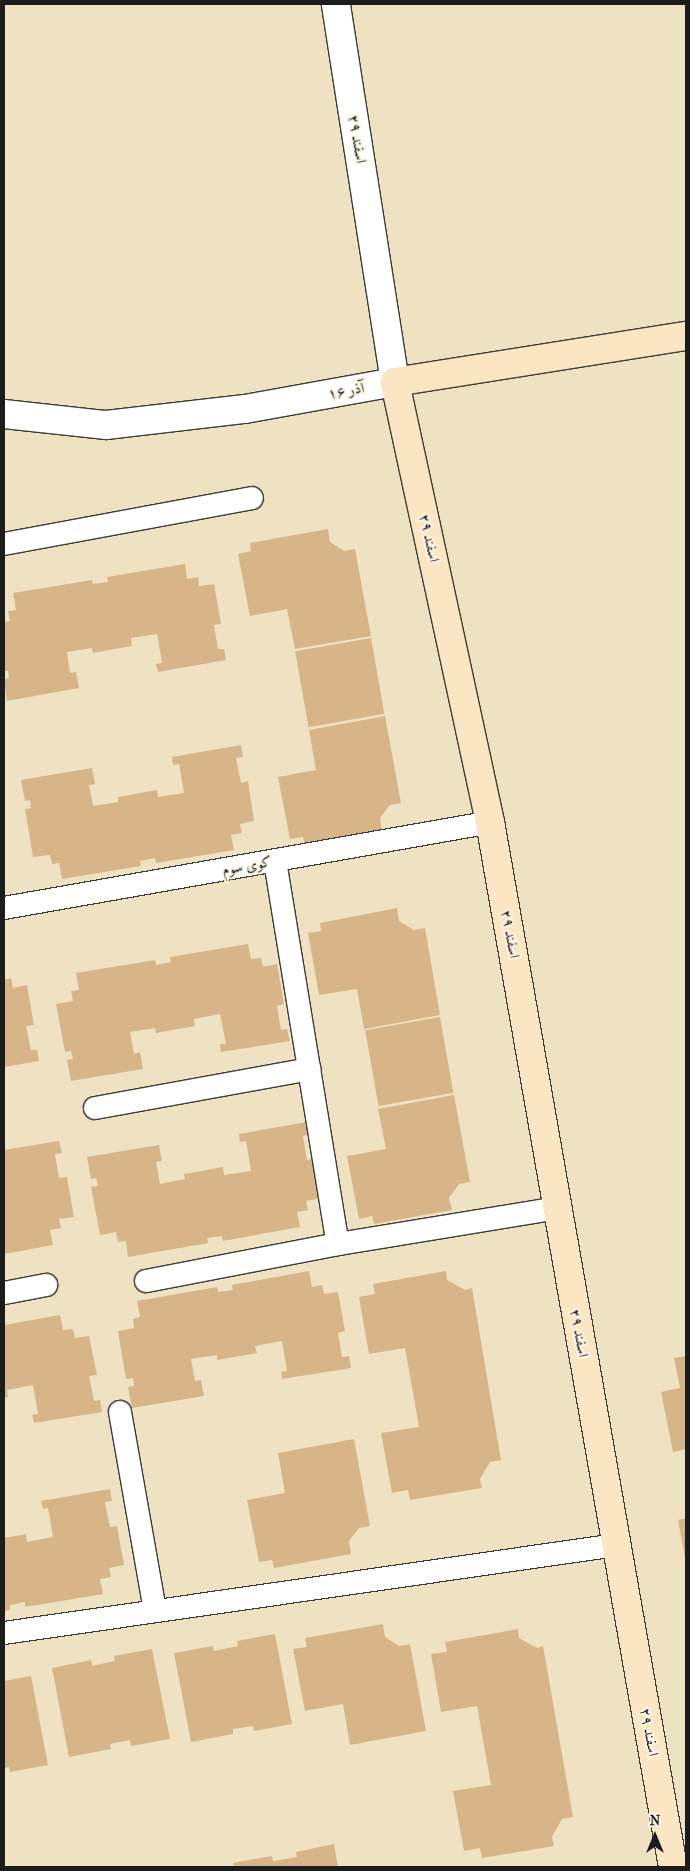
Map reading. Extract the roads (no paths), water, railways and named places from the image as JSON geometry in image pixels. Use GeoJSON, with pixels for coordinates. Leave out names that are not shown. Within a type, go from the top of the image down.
{"type":"FeatureCollection","features":[{"type":"Feature","properties":{"kind":"main road","name":"۱۶ آذر"},"geometry":{"type":"LineString","coordinates":[[395,382],[686,336]]}},
{"type":"Feature","properties":{"kind":"main road","name":"۲۹ اسفند"},"geometry":{"type":"LineString","coordinates":[[395,382],[490,822],[673,1867]]}},
{"type":"Feature","properties":{"kind":"street","name":"۲۹ اسفند"},"geometry":{"type":"LineString","coordinates":[[336,4],[395,382]]}},
{"type":"Feature","properties":{"kind":"street","name":"۱۶ آذر"},"geometry":{"type":"LineString","coordinates":[[4,414],[106,425],[245,409],[395,382]]}},
{"type":"Feature","properties":{"kind":"street"},"geometry":{"type":"LineString","coordinates":[[4,544],[252,498]]}},
{"type":"Feature","properties":{"kind":"street","name":"کوی سوم"},"geometry":{"type":"LineString","coordinates":[[4,908],[490,822]]}},
{"type":"Feature","properties":{"kind":"street"},"geometry":{"type":"LineString","coordinates":[[275,861],[338,1244]]}},
{"type":"Feature","properties":{"kind":"street"},"geometry":{"type":"LineString","coordinates":[[96,1108],[310,1069]]}},
{"type":"Feature","properties":{"kind":"street"},"geometry":{"type":"LineString","coordinates":[[146,1281],[338,1244],[557,1208]]}},
{"type":"Feature","properties":{"kind":"street"},"geometry":{"type":"LineString","coordinates":[[4,1293],[46,1285]]}},
{"type":"Feature","properties":{"kind":"street"},"geometry":{"type":"LineString","coordinates":[[120,1412],[155,1611]]}},
{"type":"Feature","properties":{"kind":"street"},"geometry":{"type":"LineString","coordinates":[[4,1633],[616,1545]]}}]}
